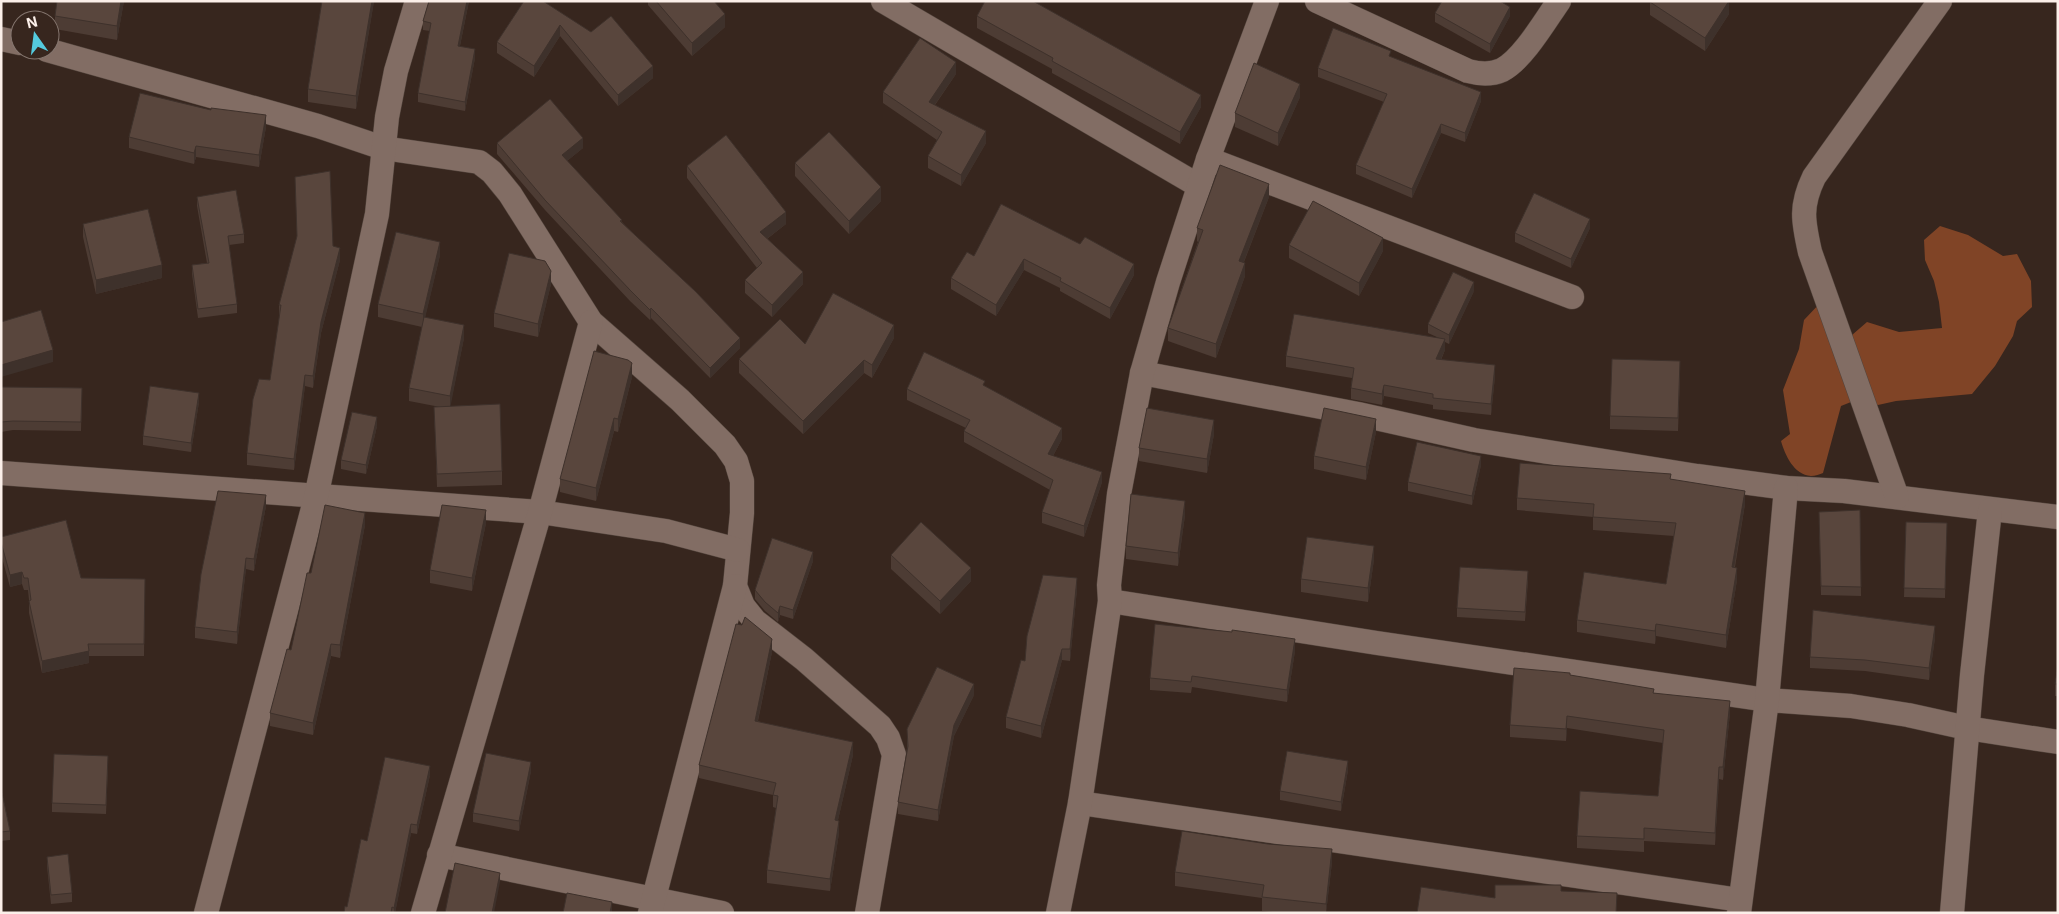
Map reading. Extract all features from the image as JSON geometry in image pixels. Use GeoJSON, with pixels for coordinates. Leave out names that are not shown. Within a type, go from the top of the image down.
{"type":"FeatureCollection","features":[{"type":"Feature","properties":{"kind":"street"},"geometry":{"type":"LineString","coordinates":[[206,913],[316,496],[377,214],[387,117],[396,71],[417,1]]}},
{"type":"Feature","properties":{"kind":"street"},"geometry":{"type":"LineString","coordinates":[[883,1],[1199,186]]}},
{"type":"Feature","properties":{"kind":"street"},"geometry":{"type":"LineString","coordinates":[[1058,913],[1080,803],[1110,601],[1109,585],[1119,494],[1142,373],[1168,282],[1208,159],[1267,1]]}},
{"type":"Feature","properties":{"kind":"street"},"geometry":{"type":"LineString","coordinates":[[1317,1],[1468,71],[1481,74],[1503,69],[1523,51],[1559,1]]}},
{"type":"Feature","properties":{"kind":"street"},"geometry":{"type":"LineString","coordinates":[[1897,497],[1810,252],[1804,228],[1803,210],[1806,193],[1814,177],[1940,1]]}},
{"type":"Feature","properties":{"kind":"street"},"geometry":{"type":"LineString","coordinates":[[60,54],[318,126],[383,148],[479,162],[492,172],[510,194],[592,322],[680,400],[725,445],[736,461],[742,481],[742,513],[735,586],[652,906]]}},
{"type":"Feature","properties":{"kind":"street"},"geometry":{"type":"LineString","coordinates":[[1208,159],[1572,297]]}},
{"type":"Feature","properties":{"kind":"street"},"geometry":{"type":"LineString","coordinates":[[423,913],[540,512],[592,322]]}},
{"type":"Feature","properties":{"kind":"street"},"geometry":{"type":"LineString","coordinates":[[1142,373],[1358,414],[1474,440],[1786,488],[1844,491],[2058,517]]}},
{"type":"Feature","properties":{"kind":"street"},"geometry":{"type":"LineString","coordinates":[[1,473],[540,512],[666,531],[738,550]]}},
{"type":"Feature","properties":{"kind":"street"},"geometry":{"type":"LineString","coordinates":[[1080,803],[1739,906],[1767,700],[1786,488]]}},
{"type":"Feature","properties":{"kind":"street"},"geometry":{"type":"LineString","coordinates":[[1952,913],[1967,728],[1990,510]]}},
{"type":"Feature","properties":{"kind":"street"},"geometry":{"type":"LineString","coordinates":[[735,586],[743,606],[755,621],[804,660],[880,726],[888,738],[894,755],[867,913]]}},
{"type":"Feature","properties":{"kind":"street"},"geometry":{"type":"LineString","coordinates":[[1110,601],[1377,643],[1767,700],[1851,706],[1908,715],[1967,728],[2058,742]]}},
{"type":"Feature","properties":{"kind":"street"},"geometry":{"type":"LineString","coordinates":[[439,856],[652,906],[722,913]]}},
{"type":"Feature","properties":{"kind":"shaded area"},"geometry":{"type":"Polygon","coordinates":[[[1940,226],[1968,235],[2003,256],[2017,254],[2031,281],[2032,307],[2017,321],[2013,336],[1995,366],[1972,394],[1896,401],[1878,405],[1856,400],[1841,406],[1823,473],[1811,476],[1805,475],[1791,463],[1781,441],[1790,434],[1783,390],[1799,349],[1804,320],[1822,301],[1852,335],[1867,322],[1899,332],[1942,328],[1934,281],[1925,260],[1924,240],[1940,226]]]}},
{"type":"Feature","properties":{"kind":"building"},"geometry":{"type":"Polygon","coordinates":[[[57,1],[121,1],[117,26],[60,17],[60,10],[56,10],[57,1]]]}},
{"type":"Feature","properties":{"kind":"building"},"geometry":{"type":"Polygon","coordinates":[[[322,1],[372,1],[356,96],[308,89],[322,1]]]}},
{"type":"Feature","properties":{"kind":"building"},"geometry":{"type":"Polygon","coordinates":[[[429,1],[467,1],[458,46],[475,49],[465,102],[418,93],[431,23],[423,21],[429,1]]]}},
{"type":"Feature","properties":{"kind":"building"},"geometry":{"type":"Polygon","coordinates":[[[524,1],[543,1],[591,32],[611,16],[653,66],[618,95],[560,25],[534,66],[497,42],[524,1]]]}},
{"type":"Feature","properties":{"kind":"building"},"geometry":{"type":"Polygon","coordinates":[[[656,1],[714,1],[725,14],[692,43],[656,1]]]}},
{"type":"Feature","properties":{"kind":"building"},"geometry":{"type":"Polygon","coordinates":[[[985,1],[1033,1],[1201,95],[1180,132],[1052,61],[1053,58],[977,16],[985,1]]]}},
{"type":"Feature","properties":{"kind":"building"},"geometry":{"type":"Polygon","coordinates":[[[1442,1],[1500,1],[1510,7],[1490,44],[1435,13],[1442,1]]]}},
{"type":"Feature","properties":{"kind":"building"},"geometry":{"type":"Polygon","coordinates":[[[1650,1],[1729,1],[1705,38],[1650,1]]]}},
{"type":"Feature","properties":{"kind":"building"},"geometry":{"type":"Polygon","coordinates":[[[1333,28],[1391,51],[1389,56],[1481,92],[1465,133],[1441,124],[1412,189],[1356,165],[1387,94],[1318,68],[1333,28]]]}},
{"type":"Feature","properties":{"kind":"building"},"geometry":{"type":"Polygon","coordinates":[[[920,38],[956,62],[929,102],[986,131],[961,175],[928,156],[942,132],[883,92],[920,38]]]}},
{"type":"Feature","properties":{"kind":"building"},"geometry":{"type":"Polygon","coordinates":[[[1254,63],[1300,84],[1278,133],[1235,113],[1254,63]]]}},
{"type":"Feature","properties":{"kind":"building"},"geometry":{"type":"Polygon","coordinates":[[[140,93],[211,110],[211,108],[266,115],[259,155],[196,146],[194,153],[129,137],[140,93]]]}},
{"type":"Feature","properties":{"kind":"building"},"geometry":{"type":"Polygon","coordinates":[[[550,99],[583,138],[562,155],[622,220],[620,221],[695,291],[740,338],[710,368],[651,308],[650,310],[630,290],[545,200],[497,143],[550,99]]]}},
{"type":"Feature","properties":{"kind":"building"},"geometry":{"type":"Polygon","coordinates":[[[829,132],[881,187],[849,221],[795,163],[829,132]]]}},
{"type":"Feature","properties":{"kind":"building"},"geometry":{"type":"Polygon","coordinates":[[[726,135],[786,212],[760,232],[803,272],[772,305],[745,280],[762,263],[687,166],[726,135]]]}},
{"type":"Feature","properties":{"kind":"building"},"geometry":{"type":"Polygon","coordinates":[[[1220,165],[1269,184],[1239,261],[1245,263],[1216,344],[1168,328],[1203,230],[1197,228],[1220,165]]]}},
{"type":"Feature","properties":{"kind":"building"},"geometry":{"type":"Polygon","coordinates":[[[330,171],[333,246],[340,248],[321,322],[313,376],[305,375],[294,459],[247,453],[253,399],[259,379],[270,380],[281,305],[279,305],[297,236],[295,177],[330,171]]]}},
{"type":"Feature","properties":{"kind":"building"},"geometry":{"type":"Polygon","coordinates":[[[236,190],[244,234],[228,236],[237,304],[198,309],[192,265],[209,263],[197,197],[236,190]]]}},
{"type":"Feature","properties":{"kind":"building"},"geometry":{"type":"Polygon","coordinates":[[[1534,193],[1590,219],[1571,259],[1515,233],[1534,193]]]}},
{"type":"Feature","properties":{"kind":"building"},"geometry":{"type":"Polygon","coordinates":[[[1313,201],[1383,238],[1359,283],[1289,245],[1313,201]]]}},
{"type":"Feature","properties":{"kind":"building"},"geometry":{"type":"Polygon","coordinates":[[[1001,204],[1080,244],[1085,237],[1134,264],[1110,308],[1060,281],[1061,278],[1024,259],[996,305],[951,278],[967,252],[974,256],[1001,204]]]}},
{"type":"Feature","properties":{"kind":"building"},"geometry":{"type":"Polygon","coordinates":[[[148,209],[162,265],[96,280],[83,224],[148,209]]]}},
{"type":"Feature","properties":{"kind":"building"},"geometry":{"type":"Polygon","coordinates":[[[396,232],[440,242],[423,314],[378,304],[396,232]]]}},
{"type":"Feature","properties":{"kind":"building"},"geometry":{"type":"Polygon","coordinates":[[[509,253],[545,261],[551,271],[538,324],[494,313],[509,253]]]}},
{"type":"Feature","properties":{"kind":"building"},"geometry":{"type":"Polygon","coordinates":[[[1453,272],[1474,282],[1449,335],[1428,324],[1453,272]]]}},
{"type":"Feature","properties":{"kind":"building"},"geometry":{"type":"Polygon","coordinates":[[[833,293],[894,325],[872,365],[864,360],[803,421],[739,359],[780,319],[805,344],[833,293]]]}},
{"type":"Feature","properties":{"kind":"building"},"geometry":{"type":"Polygon","coordinates":[[[41,310],[53,350],[1,365],[1,322],[41,310]]]}},
{"type":"Feature","properties":{"kind":"building"},"geometry":{"type":"Polygon","coordinates":[[[1294,314],[1445,339],[1436,359],[1495,365],[1491,404],[1433,398],[1433,394],[1384,385],[1382,394],[1351,388],[1354,368],[1286,356],[1294,314]]]}},
{"type":"Feature","properties":{"kind":"building"},"geometry":{"type":"Polygon","coordinates":[[[424,317],[464,325],[450,396],[409,388],[424,317]]]}},
{"type":"Feature","properties":{"kind":"building"},"geometry":{"type":"Polygon","coordinates":[[[594,351],[628,360],[632,363],[618,419],[614,418],[596,488],[560,479],[594,351]]]}},
{"type":"Feature","properties":{"kind":"building"},"geometry":{"type":"Polygon","coordinates":[[[924,352],[985,381],[983,385],[1062,428],[1048,454],[1102,472],[1084,526],[1042,512],[1053,480],[964,431],[970,420],[907,389],[924,352]]]}},
{"type":"Feature","properties":{"kind":"building"},"geometry":{"type":"Polygon","coordinates":[[[1612,359],[1680,361],[1678,418],[1610,416],[1612,359]]]}},
{"type":"Feature","properties":{"kind":"building"},"geometry":{"type":"Polygon","coordinates":[[[150,386],[199,393],[191,443],[143,436],[150,386]]]}},
{"type":"Feature","properties":{"kind":"building"},"geometry":{"type":"Polygon","coordinates":[[[1,387],[82,388],[81,422],[1,422],[1,387]]]}},
{"type":"Feature","properties":{"kind":"building"},"geometry":{"type":"Polygon","coordinates":[[[500,404],[502,471],[437,474],[434,407],[500,404]]]}},
{"type":"Feature","properties":{"kind":"building"},"geometry":{"type":"Polygon","coordinates":[[[1147,408],[1214,420],[1207,459],[1139,448],[1147,408]]]}},
{"type":"Feature","properties":{"kind":"building"},"geometry":{"type":"Polygon","coordinates":[[[1324,408],[1376,419],[1366,467],[1314,456],[1324,408]]]}},
{"type":"Feature","properties":{"kind":"building"},"geometry":{"type":"Polygon","coordinates":[[[352,412],[377,417],[366,465],[341,460],[352,412]]]}},
{"type":"Feature","properties":{"kind":"building"},"geometry":{"type":"Polygon","coordinates":[[[1417,442],[1481,456],[1472,496],[1408,482],[1417,442]]]}},
{"type":"Feature","properties":{"kind":"building"},"geometry":{"type":"Polygon","coordinates":[[[1520,463],[1671,474],[1670,479],[1745,491],[1732,567],[1737,568],[1726,635],[1656,624],[1655,631],[1577,620],[1584,572],[1666,584],[1676,523],[1593,517],[1594,504],[1517,498],[1520,463]]]}},
{"type":"Feature","properties":{"kind":"building"},"geometry":{"type":"Polygon","coordinates":[[[218,491],[266,495],[254,559],[246,558],[237,632],[195,627],[201,574],[218,491]]]}},
{"type":"Feature","properties":{"kind":"building"},"geometry":{"type":"Polygon","coordinates":[[[1131,494],[1185,501],[1178,553],[1126,546],[1131,494]]]}},
{"type":"Feature","properties":{"kind":"building"},"geometry":{"type":"Polygon","coordinates":[[[325,505],[365,513],[340,645],[331,644],[313,723],[270,713],[287,649],[291,650],[307,573],[311,573],[325,505]]]}},
{"type":"Feature","properties":{"kind":"building"},"geometry":{"type":"Polygon","coordinates":[[[442,505],[486,510],[472,578],[430,570],[442,505]]]}},
{"type":"Feature","properties":{"kind":"building"},"geometry":{"type":"Polygon","coordinates":[[[1860,510],[1861,587],[1821,586],[1819,512],[1860,510]]]}},
{"type":"Feature","properties":{"kind":"building"},"geometry":{"type":"Polygon","coordinates":[[[66,520],[81,578],[145,579],[144,644],[88,644],[89,651],[42,661],[29,601],[31,600],[28,578],[24,578],[22,572],[10,575],[1,537],[66,520]]]}},
{"type":"Feature","properties":{"kind":"building"},"geometry":{"type":"Polygon","coordinates":[[[921,522],[971,568],[940,601],[891,555],[921,522]]]}},
{"type":"Feature","properties":{"kind":"building"},"geometry":{"type":"Polygon","coordinates":[[[1906,522],[1947,523],[1945,589],[1904,588],[1906,522]]]}},
{"type":"Feature","properties":{"kind":"building"},"geometry":{"type":"Polygon","coordinates":[[[1307,537],[1374,546],[1368,588],[1301,579],[1307,537]]]}},
{"type":"Feature","properties":{"kind":"building"},"geometry":{"type":"Polygon","coordinates":[[[772,538],[813,552],[793,610],[780,606],[778,613],[755,590],[772,538]]]}},
{"type":"Feature","properties":{"kind":"building"},"geometry":{"type":"Polygon","coordinates":[[[1460,567],[1528,571],[1525,612],[1457,608],[1460,567]]]}},
{"type":"Feature","properties":{"kind":"building"},"geometry":{"type":"Polygon","coordinates":[[[1043,575],[1077,578],[1070,649],[1062,649],[1041,726],[1006,717],[1021,660],[1025,661],[1027,636],[1043,575]]]}},
{"type":"Feature","properties":{"kind":"building"},"geometry":{"type":"Polygon","coordinates":[[[1813,610],[1935,626],[1929,668],[1865,660],[1810,657],[1813,610]]]}},
{"type":"Feature","properties":{"kind":"building"},"geometry":{"type":"Polygon","coordinates":[[[745,617],[772,639],[755,721],[853,742],[835,820],[839,821],[830,879],[767,870],[778,796],[773,795],[776,783],[699,765],[736,624],[742,625],[745,617]]]}},
{"type":"Feature","properties":{"kind":"building"},"geometry":{"type":"Polygon","coordinates":[[[1155,624],[1232,632],[1232,630],[1295,639],[1287,690],[1192,676],[1191,682],[1150,678],[1155,624]]]}},
{"type":"Feature","properties":{"kind":"building"},"geometry":{"type":"Polygon","coordinates":[[[2058,665],[2058,684],[2055,684],[2058,665]]]}},
{"type":"Feature","properties":{"kind":"building"},"geometry":{"type":"Polygon","coordinates":[[[937,667],[974,684],[954,725],[938,810],[898,802],[908,746],[907,729],[937,667]]]}},
{"type":"Feature","properties":{"kind":"building"},"geometry":{"type":"Polygon","coordinates":[[[1514,668],[1570,673],[1570,675],[1654,689],[1653,693],[1730,701],[1723,767],[1719,767],[1715,833],[1644,828],[1644,839],[1577,836],[1580,791],[1658,796],[1664,730],[1567,716],[1566,729],[1510,725],[1514,668]]]}},
{"type":"Feature","properties":{"kind":"building"},"geometry":{"type":"Polygon","coordinates":[[[1287,751],[1348,761],[1341,802],[1280,791],[1287,751]]]}},
{"type":"Feature","properties":{"kind":"building"},"geometry":{"type":"Polygon","coordinates":[[[486,753],[531,762],[519,821],[473,813],[486,753]]]}},
{"type":"Feature","properties":{"kind":"building"},"geometry":{"type":"Polygon","coordinates":[[[54,754],[108,756],[106,805],[52,803],[54,754]]]}},
{"type":"Feature","properties":{"kind":"building"},"geometry":{"type":"Polygon","coordinates":[[[385,757],[430,766],[417,825],[411,824],[394,908],[392,907],[391,913],[344,913],[345,906],[347,907],[361,839],[367,841],[385,757]]]}},
{"type":"Feature","properties":{"kind":"building"},"geometry":{"type":"Polygon","coordinates":[[[1,788],[10,831],[1,832],[1,788]]]}},
{"type":"Feature","properties":{"kind":"building"},"geometry":{"type":"Polygon","coordinates":[[[1182,831],[1268,844],[1332,849],[1326,904],[1262,897],[1264,885],[1175,872],[1182,831]]]}},
{"type":"Feature","properties":{"kind":"building"},"geometry":{"type":"Polygon","coordinates":[[[68,854],[72,893],[51,895],[47,857],[68,854]]]}},
{"type":"Feature","properties":{"kind":"building"},"geometry":{"type":"Polygon","coordinates":[[[455,863],[500,873],[492,913],[445,913],[455,863]]]}},
{"type":"Feature","properties":{"kind":"building"},"geometry":{"type":"Polygon","coordinates":[[[1495,885],[1561,885],[1561,891],[1617,893],[1616,913],[1417,913],[1421,887],[1495,898],[1495,885]]]}},
{"type":"Feature","properties":{"kind":"building"},"geometry":{"type":"Polygon","coordinates":[[[567,893],[612,902],[610,913],[563,913],[567,893]]]}}]}
